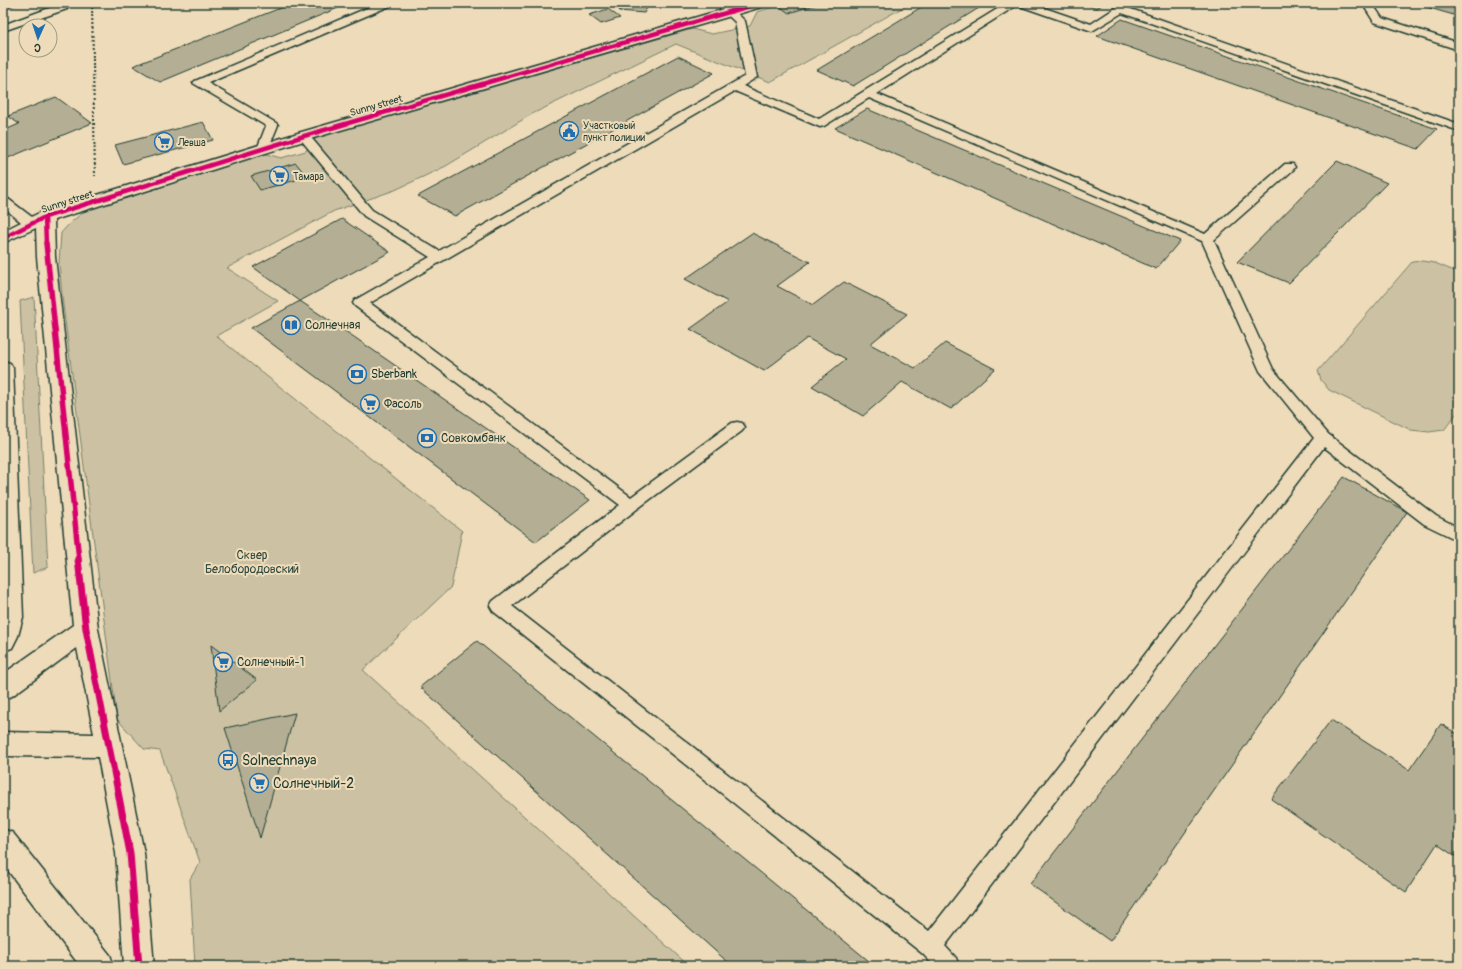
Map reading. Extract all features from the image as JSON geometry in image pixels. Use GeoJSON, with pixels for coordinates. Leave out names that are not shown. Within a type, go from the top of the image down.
{"type":"FeatureCollection","features":[{"type":"Feature","properties":{"kind":"street","name":"Sunny street"},"geometry":{"type":"LineString","coordinates":[[3,238],[39,220],[304,136],[725,7],[760,3]]}},
{"type":"Feature","properties":{"kind":"street"},"geometry":{"type":"LineString","coordinates":[[39,220],[46,257],[86,629],[130,854],[139,966]]}},
{"type":"Feature","properties":{"kind":"street"},"geometry":{"type":"LineString","coordinates":[[3,368],[7,619],[6,636],[3,641]]}},
{"type":"Feature","properties":{"kind":"street"},"geometry":{"type":"LineString","coordinates":[[3,688],[86,629]]}},
{"type":"Feature","properties":{"kind":"street"},"geometry":{"type":"LineString","coordinates":[[3,744],[109,746]]}},
{"type":"Feature","properties":{"kind":"street"},"geometry":{"type":"LineString","coordinates":[[3,842],[99,966]]}},
{"type":"Feature","properties":{"kind":"lane"},"geometry":{"type":"LineString","coordinates":[[3,28],[63,7],[56,3]]}},
{"type":"Feature","properties":{"kind":"lane"},"geometry":{"type":"LineString","coordinates":[[264,149],[272,125],[199,83],[388,3]]}},
{"type":"Feature","properties":{"kind":"lane"},"geometry":{"type":"LineString","coordinates":[[735,87],[820,124],[1014,3]]}},
{"type":"Feature","properties":{"kind":"lane"},"geometry":{"type":"LineString","coordinates":[[1020,3],[1092,28],[1126,6],[1459,128]]}},
{"type":"Feature","properties":{"kind":"lane"},"geometry":{"type":"LineString","coordinates":[[1367,3],[1378,20],[1457,44]]}},
{"type":"Feature","properties":{"kind":"lane"},"geometry":{"type":"LineString","coordinates":[[631,505],[360,303],[751,77],[740,20],[725,7]]}},
{"type":"Feature","properties":{"kind":"lane"},"geometry":{"type":"LineString","coordinates":[[868,94],[1207,239],[1267,371],[1323,438],[1430,520],[1459,535]]}},
{"type":"Feature","properties":{"kind":"lane"},"geometry":{"type":"LineString","coordinates":[[304,136],[368,213],[439,257]]}},
{"type":"Feature","properties":{"kind":"lane"},"geometry":{"type":"LineString","coordinates":[[1207,239],[1289,167]]}},
{"type":"Feature","properties":{"kind":"lane"},"geometry":{"type":"LineString","coordinates":[[3,202],[39,220]]}},
{"type":"Feature","properties":{"kind":"lane"},"geometry":{"type":"LineString","coordinates":[[737,427],[631,505],[499,606],[931,946],[948,966]]}},
{"type":"Feature","properties":{"kind":"lane"},"geometry":{"type":"LineString","coordinates":[[931,946],[1323,438]]}},
{"type":"Feature","properties":{"kind":"path"},"geometry":{"type":"LineString","coordinates":[[92,3],[95,183]]}},
{"type":"Feature","properties":{"kind":"green space","name":"Сквер Белобородовский"},"geometry":{"type":"Polygon","coordinates":[[[786,3],[911,3],[770,82],[676,44],[532,114],[446,166],[395,190],[334,211],[227,268],[278,301],[216,336],[462,531],[451,587],[363,670],[689,966],[195,966],[190,879],[200,862],[160,751],[144,749],[117,719],[63,305],[59,263],[61,233],[71,222],[85,211],[266,154],[281,158],[306,151],[313,138],[692,29],[712,34],[750,26],[757,12],[786,3]]]}},
{"type":"Feature","properties":{"kind":"green space"},"geometry":{"type":"Polygon","coordinates":[[[1422,261],[1435,263],[1459,273],[1459,410],[1444,430],[1429,432],[1411,430],[1329,390],[1321,380],[1318,371],[1412,262],[1422,261]]]}},
{"type":"Feature","properties":{"kind":"green space"},"geometry":{"type":"Polygon","coordinates":[[[34,297],[48,567],[33,573],[20,301],[34,297]]]}},
{"type":"Feature","properties":{"kind":"building"},"geometry":{"type":"Polygon","coordinates":[[[3,3],[20,3],[3,9],[3,3]]]}},
{"type":"Feature","properties":{"kind":"building"},"geometry":{"type":"Polygon","coordinates":[[[293,3],[350,3],[160,82],[133,66],[293,3]]]}},
{"type":"Feature","properties":{"kind":"building"},"geometry":{"type":"Polygon","coordinates":[[[623,3],[649,4],[644,13],[619,11],[623,3]]]}},
{"type":"Feature","properties":{"kind":"building"},"geometry":{"type":"Polygon","coordinates":[[[790,3],[821,3],[789,13],[779,6],[790,3]]]}},
{"type":"Feature","properties":{"kind":"building"},"geometry":{"type":"Polygon","coordinates":[[[928,3],[987,3],[853,86],[817,70],[928,3]]]}},
{"type":"Feature","properties":{"kind":"building"},"geometry":{"type":"Polygon","coordinates":[[[1082,3],[1105,3],[1097,8],[1082,3]]]}},
{"type":"Feature","properties":{"kind":"building"},"geometry":{"type":"Polygon","coordinates":[[[1459,3],[1459,14],[1457,16],[1416,4],[1459,3]]]}},
{"type":"Feature","properties":{"kind":"building"},"geometry":{"type":"Polygon","coordinates":[[[608,9],[620,18],[601,24],[589,15],[608,9]]]}},
{"type":"Feature","properties":{"kind":"building"},"geometry":{"type":"Polygon","coordinates":[[[1122,19],[1437,129],[1418,149],[1097,36],[1122,19]]]}},
{"type":"Feature","properties":{"kind":"building"},"geometry":{"type":"Polygon","coordinates":[[[678,56],[714,73],[455,216],[418,196],[678,56]]]}},
{"type":"Feature","properties":{"kind":"building"},"geometry":{"type":"Polygon","coordinates":[[[56,97],[92,123],[3,160],[3,131],[19,124],[8,116],[56,97]]]}},
{"type":"Feature","properties":{"kind":"building"},"geometry":{"type":"Polygon","coordinates":[[[867,109],[1180,241],[1156,269],[835,128],[867,109]]]}},
{"type":"Feature","properties":{"kind":"building","name":"Левша"},"geometry":{"type":"Polygon","coordinates":[[[203,122],[213,140],[123,164],[115,145],[203,122]]]}},
{"type":"Feature","properties":{"kind":"building"},"geometry":{"type":"Polygon","coordinates":[[[1337,161],[1387,183],[1289,283],[1237,262],[1337,161]]]}},
{"type":"Feature","properties":{"kind":"building","name":"Тамара"},"geometry":{"type":"Polygon","coordinates":[[[296,163],[307,177],[260,190],[251,176],[296,163]]]}},
{"type":"Feature","properties":{"kind":"building"},"geometry":{"type":"Polygon","coordinates":[[[342,219],[390,252],[300,301],[253,267],[342,219]]]}},
{"type":"Feature","properties":{"kind":"building"},"geometry":{"type":"Polygon","coordinates":[[[752,233],[810,262],[777,286],[813,305],[844,282],[907,314],[870,344],[915,368],[945,343],[995,369],[951,409],[902,382],[863,416],[812,386],[846,359],[807,338],[764,371],[690,329],[728,302],[685,279],[752,233]]]}},
{"type":"Feature","properties":{"kind":"building"},"geometry":{"type":"Polygon","coordinates":[[[300,301],[590,500],[536,542],[251,328],[300,301]]]}},
{"type":"Feature","properties":{"kind":"building"},"geometry":{"type":"Polygon","coordinates":[[[1344,477],[1407,512],[1110,941],[1030,884],[1344,477]]]}},
{"type":"Feature","properties":{"kind":"building"},"geometry":{"type":"Polygon","coordinates":[[[477,641],[875,966],[732,966],[420,687],[477,641]]]}},
{"type":"Feature","properties":{"kind":"building","name":"Солнечный-1"},"geometry":{"type":"Polygon","coordinates":[[[211,645],[257,680],[219,711],[211,645]]]}},
{"type":"Feature","properties":{"kind":"building","name":"Солнечный-2"},"geometry":{"type":"Polygon","coordinates":[[[295,713],[260,838],[225,728],[295,713]]]}},
{"type":"Feature","properties":{"kind":"building"},"geometry":{"type":"Polygon","coordinates":[[[1331,720],[1409,770],[1441,724],[1459,735],[1459,859],[1437,844],[1406,892],[1271,799],[1331,720]]]}},
{"type":"Feature","properties":{"kind":"cycle path"},"geometry":{"type":"LineString","coordinates":[[3,238],[45,217],[304,136],[760,3]]}},
{"type":"Feature","properties":{"kind":"cycle path"},"geometry":{"type":"LineString","coordinates":[[45,217],[46,257],[86,629],[130,853],[139,966]]}},
{"type":"Feature","properties":{"kind":"place","name":"Участковый пункт полиции"},"geometry":{"type":"Point","coordinates":[569,131]}},
{"type":"Feature","properties":{"kind":"place","name":"Левша"},"geometry":{"type":"Point","coordinates":[164,142]}},
{"type":"Feature","properties":{"kind":"place","name":"Тамара"},"geometry":{"type":"Point","coordinates":[279,176]}},
{"type":"Feature","properties":{"kind":"place","name":"Солнечная"},"geometry":{"type":"Point","coordinates":[291,325]}},
{"type":"Feature","properties":{"kind":"place","name":"Sberbank"},"geometry":{"type":"Point","coordinates":[357,374]}},
{"type":"Feature","properties":{"kind":"place","name":"Фасоль"},"geometry":{"type":"Point","coordinates":[370,404]}},
{"type":"Feature","properties":{"kind":"place","name":"Совкомбанк"},"geometry":{"type":"Point","coordinates":[427,438]}},
{"type":"Feature","properties":{"kind":"place","name":"Солнечный-1"},"geometry":{"type":"Point","coordinates":[223,662]}},
{"type":"Feature","properties":{"kind":"place","name":"Solnechnaya"},"geometry":{"type":"Point","coordinates":[228,760]}},
{"type":"Feature","properties":{"kind":"place","name":"Солнечный-2"},"geometry":{"type":"Point","coordinates":[259,783]}}]}
